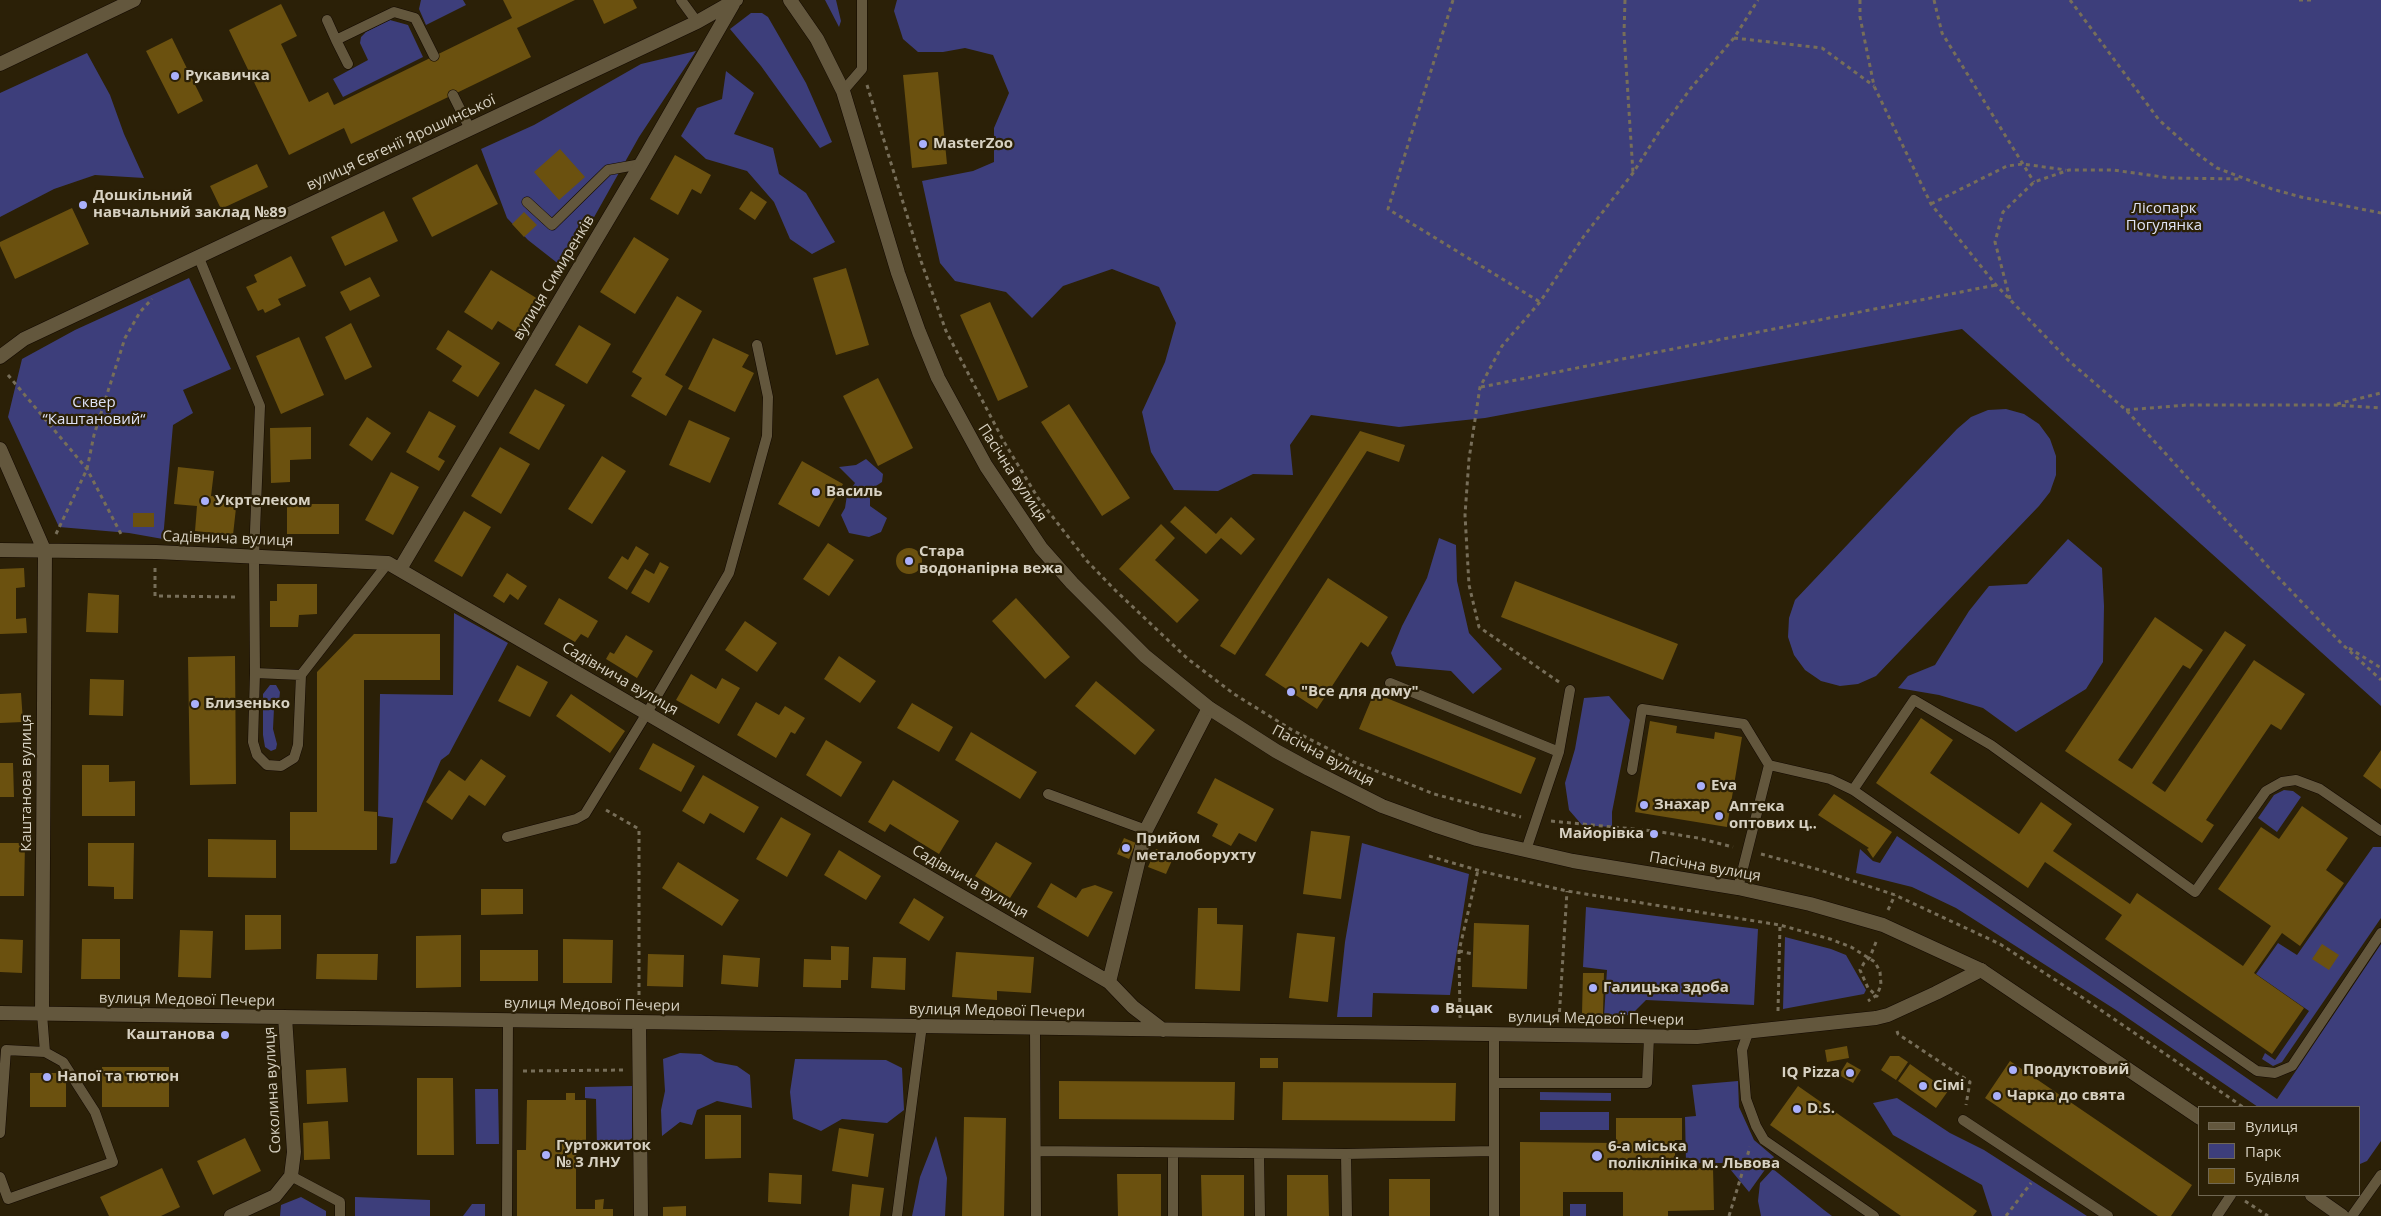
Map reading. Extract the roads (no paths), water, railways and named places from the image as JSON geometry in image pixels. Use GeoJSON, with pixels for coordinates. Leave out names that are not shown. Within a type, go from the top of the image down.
{"type":"FeatureCollection","features":[{"type":"Feature","properties":{"kind":"street"},"geometry":{"type":"LineString","coordinates":[[0,64],[134,0]]}},
{"type":"Feature","properties":{"kind":"street","name":"Пасічна вулиця"},"geometry":{"type":"LineString","coordinates":[[790,0],[818,39],[843,91],[898,273],[916,325],[938,378],[986,466],[1041,548],[1072,583],[1145,656],[1209,708],[1276,752],[1382,806],[1477,839],[1573,861],[1738,888],[1810,904],[1882,925],[1981,970],[2198,1117]]}},
{"type":"Feature","properties":{"kind":"street","name":"вулиця Євгенії Ярошинської"},"geometry":{"type":"LineString","coordinates":[[0,358],[24,340],[697,22],[735,1]]}},
{"type":"Feature","properties":{"kind":"street","name":"вулиця Симиренків"},"geometry":{"type":"LineString","coordinates":[[394,566],[641,164],[735,1]]}},
{"type":"Feature","properties":{"kind":"street"},"geometry":{"type":"LineString","coordinates":[[0,449],[45,552]]}},
{"type":"Feature","properties":{"kind":"street","name":"Садівнича вулиця"},"geometry":{"type":"LineString","coordinates":[[0,550],[156,552],[254,556],[394,566],[1109,982],[1133,1007],[1163,1030]]}},
{"type":"Feature","properties":{"kind":"street","name":"Каштанова вулиця"},"geometry":{"type":"LineString","coordinates":[[42,1014],[45,552]]}},
{"type":"Feature","properties":{"kind":"street"},"geometry":{"type":"LineString","coordinates":[[1109,982],[1146,830],[1209,708]]}},
{"type":"Feature","properties":{"kind":"street","name":"вулиця Медової Печери"},"geometry":{"type":"LineString","coordinates":[[0,1013],[1697,1037],[1876,1018],[1888,1015],[1981,970]]}},
{"type":"Feature","properties":{"kind":"street","name":"Соколина вулиця"},"geometry":{"type":"LineString","coordinates":[[285,1017],[294,1152],[291,1176]]}},
{"type":"Feature","properties":{"kind":"street"},"geometry":{"type":"LineString","coordinates":[[639,1022],[641,1216]]}},
{"type":"Feature","properties":{"kind":"street"},"geometry":{"type":"LineString","coordinates":[[231,1216],[275,1196],[291,1176]]}},
{"type":"Feature","properties":{"kind":"street"},"geometry":{"type":"LineString","coordinates":[[2313,1196],[2342,1216]]}},
{"type":"Feature","properties":{"kind":"lane"},"geometry":{"type":"LineString","coordinates":[[680,0],[697,22]]}},
{"type":"Feature","properties":{"kind":"lane"},"geometry":{"type":"LineString","coordinates":[[843,91],[862,69],[862,0]]}},
{"type":"Feature","properties":{"kind":"lane"},"geometry":{"type":"LineString","coordinates":[[336,40],[394,12],[415,18],[434,56]]}},
{"type":"Feature","properties":{"kind":"lane"},"geometry":{"type":"LineString","coordinates":[[327,20],[348,64]]}},
{"type":"Feature","properties":{"kind":"lane"},"geometry":{"type":"LineString","coordinates":[[453,95],[470,129]]}},
{"type":"Feature","properties":{"kind":"lane"},"geometry":{"type":"LineString","coordinates":[[527,202],[552,225],[608,170],[641,164]]}},
{"type":"Feature","properties":{"kind":"lane"},"geometry":{"type":"LineString","coordinates":[[199,258],[260,406],[254,556],[254,748],[261,761],[274,767],[288,764],[294,758],[297,751],[301,675],[394,566]]}},
{"type":"Feature","properties":{"kind":"lane"},"geometry":{"type":"LineString","coordinates":[[507,837],[581,817],[593,802],[647,713],[729,573],[766,436],[768,397],[757,345]]}},
{"type":"Feature","properties":{"kind":"lane"},"geometry":{"type":"LineString","coordinates":[[255,673],[301,675]]}},
{"type":"Feature","properties":{"kind":"lane"},"geometry":{"type":"LineString","coordinates":[[1390,683],[1559,752]]}},
{"type":"Feature","properties":{"kind":"lane"},"geometry":{"type":"LineString","coordinates":[[1526,850],[1559,752],[1570,690]]}},
{"type":"Feature","properties":{"kind":"lane"},"geometry":{"type":"LineString","coordinates":[[1853,790],[1914,700],[1991,745],[2195,892],[2266,791],[2282,782],[2296,780],[2320,789],[2381,831]]}},
{"type":"Feature","properties":{"kind":"lane"},"geometry":{"type":"LineString","coordinates":[[1632,770],[1642,709],[1744,724],[1769,765],[1738,888]]}},
{"type":"Feature","properties":{"kind":"lane"},"geometry":{"type":"LineString","coordinates":[[1769,765],[1830,778],[1853,790],[2257,1071],[2275,1073],[2292,1066],[2381,933]]}},
{"type":"Feature","properties":{"kind":"lane"},"geometry":{"type":"LineString","coordinates":[[1048,794],[1146,830]]}},
{"type":"Feature","properties":{"kind":"lane"},"geometry":{"type":"LineString","coordinates":[[42,1014],[45,1052]]}},
{"type":"Feature","properties":{"kind":"lane"},"geometry":{"type":"LineString","coordinates":[[507,1216],[508,1020]]}},
{"type":"Feature","properties":{"kind":"lane"},"geometry":{"type":"LineString","coordinates":[[897,1216],[922,1025]]}},
{"type":"Feature","properties":{"kind":"lane"},"geometry":{"type":"LineString","coordinates":[[1035,1028],[1036,1216]]}},
{"type":"Feature","properties":{"kind":"lane"},"geometry":{"type":"LineString","coordinates":[[1748,1033],[1742,1050],[1746,1099],[1756,1126],[1764,1140],[1874,1216]]}},
{"type":"Feature","properties":{"kind":"lane"},"geometry":{"type":"LineString","coordinates":[[1494,1034],[1494,1216]]}},
{"type":"Feature","properties":{"kind":"lane"},"geometry":{"type":"LineString","coordinates":[[1494,1083],[1647,1083],[1649,1037]]}},
{"type":"Feature","properties":{"kind":"lane"},"geometry":{"type":"LineString","coordinates":[[0,1133],[6,1050],[45,1052],[63,1062],[95,1112],[113,1162],[8,1199],[0,1177]]}},
{"type":"Feature","properties":{"kind":"lane"},"geometry":{"type":"LineString","coordinates":[[1963,1120],[2108,1216]]}},
{"type":"Feature","properties":{"kind":"lane"},"geometry":{"type":"LineString","coordinates":[[1037,1151],[1173,1154],[1346,1154],[1493,1151]]}},
{"type":"Feature","properties":{"kind":"lane"},"geometry":{"type":"LineString","coordinates":[[1173,1154],[1174,1216]]}},
{"type":"Feature","properties":{"kind":"lane"},"geometry":{"type":"LineString","coordinates":[[1259,1154],[1260,1216]]}},
{"type":"Feature","properties":{"kind":"lane"},"geometry":{"type":"LineString","coordinates":[[1346,1154],[1347,1216]]}},
{"type":"Feature","properties":{"kind":"lane"},"geometry":{"type":"LineString","coordinates":[[2352,1216],[2381,1174]]}},
{"type":"Feature","properties":{"kind":"lane"},"geometry":{"type":"LineString","coordinates":[[291,1176],[340,1202],[340,1216]]}},
{"type":"Feature","properties":{"kind":"lane"},"geometry":{"type":"LineString","coordinates":[[2217,1216],[2230,1196]]}},
{"type":"Feature","properties":{"kind":"place","name":"Рукавичка"},"geometry":{"type":"Point","coordinates":[175,76]}},
{"type":"Feature","properties":{"kind":"place","name":"MasterZoo"},"geometry":{"type":"Point","coordinates":[923,144]}},
{"type":"Feature","properties":{"kind":"place","name":"Дошкільний навчальний заклад №89"},"geometry":{"type":"Point","coordinates":[83,205]}},
{"type":"Feature","properties":{"kind":"place","name":"Василь"},"geometry":{"type":"Point","coordinates":[816,492]}},
{"type":"Feature","properties":{"kind":"place","name":"Укртелеком"},"geometry":{"type":"Point","coordinates":[205,501]}},
{"type":"Feature","properties":{"kind":"place","name":"Стара водонапірна вежа"},"geometry":{"type":"Point","coordinates":[909,561]}},
{"type":"Feature","properties":{"kind":"place","name":"\"Все для дому\""},"geometry":{"type":"Point","coordinates":[1291,692]}},
{"type":"Feature","properties":{"kind":"place","name":"Близенько"},"geometry":{"type":"Point","coordinates":[195,704]}},
{"type":"Feature","properties":{"kind":"place","name":"Eva"},"geometry":{"type":"Point","coordinates":[1701,786]}},
{"type":"Feature","properties":{"kind":"place","name":"Знахар"},"geometry":{"type":"Point","coordinates":[1644,805]}},
{"type":"Feature","properties":{"kind":"place","name":"Аптека оптових ц‥"},"geometry":{"type":"Point","coordinates":[1719,816]}},
{"type":"Feature","properties":{"kind":"place","name":"Майорівка"},"geometry":{"type":"Point","coordinates":[1654,834]}},
{"type":"Feature","properties":{"kind":"place","name":"Прийом металоборухту"},"geometry":{"type":"Point","coordinates":[1126,848]}},
{"type":"Feature","properties":{"kind":"place","name":"Галицька здоба"},"geometry":{"type":"Point","coordinates":[1593,988]}},
{"type":"Feature","properties":{"kind":"place","name":"Вацак"},"geometry":{"type":"Point","coordinates":[1435,1009]}},
{"type":"Feature","properties":{"kind":"place","name":"Каштанова"},"geometry":{"type":"Point","coordinates":[225,1035]}},
{"type":"Feature","properties":{"kind":"place","name":"Продуктовий"},"geometry":{"type":"Point","coordinates":[2013,1070]}},
{"type":"Feature","properties":{"kind":"place","name":"IQ Pizza"},"geometry":{"type":"Point","coordinates":[1850,1073]}},
{"type":"Feature","properties":{"kind":"place","name":"Напої та тютюн"},"geometry":{"type":"Point","coordinates":[47,1077]}},
{"type":"Feature","properties":{"kind":"place","name":"Сімі"},"geometry":{"type":"Point","coordinates":[1923,1086]}},
{"type":"Feature","properties":{"kind":"place","name":"Чарка до свята"},"geometry":{"type":"Point","coordinates":[1997,1096]}},
{"type":"Feature","properties":{"kind":"place","name":"D.S."},"geometry":{"type":"Point","coordinates":[1797,1109]}},
{"type":"Feature","properties":{"kind":"place","name":"Гуртожиток № 3 ЛНУ"},"geometry":{"type":"Point","coordinates":[546,1155]}},
{"type":"Feature","properties":{"kind":"place","name":"6-а міська поліклініка м. Львова"},"geometry":{"type":"Point","coordinates":[1597,1156]}},
{"type":"Feature","properties":{"kind":"park label","name":"Лісопарк Погулянка"},"geometry":{"type":"Point","coordinates":[2164,218]}},
{"type":"Feature","properties":{"kind":"park label","name":"Сквер “Каштановий“"},"geometry":{"type":"Point","coordinates":[94,412]}}]}
